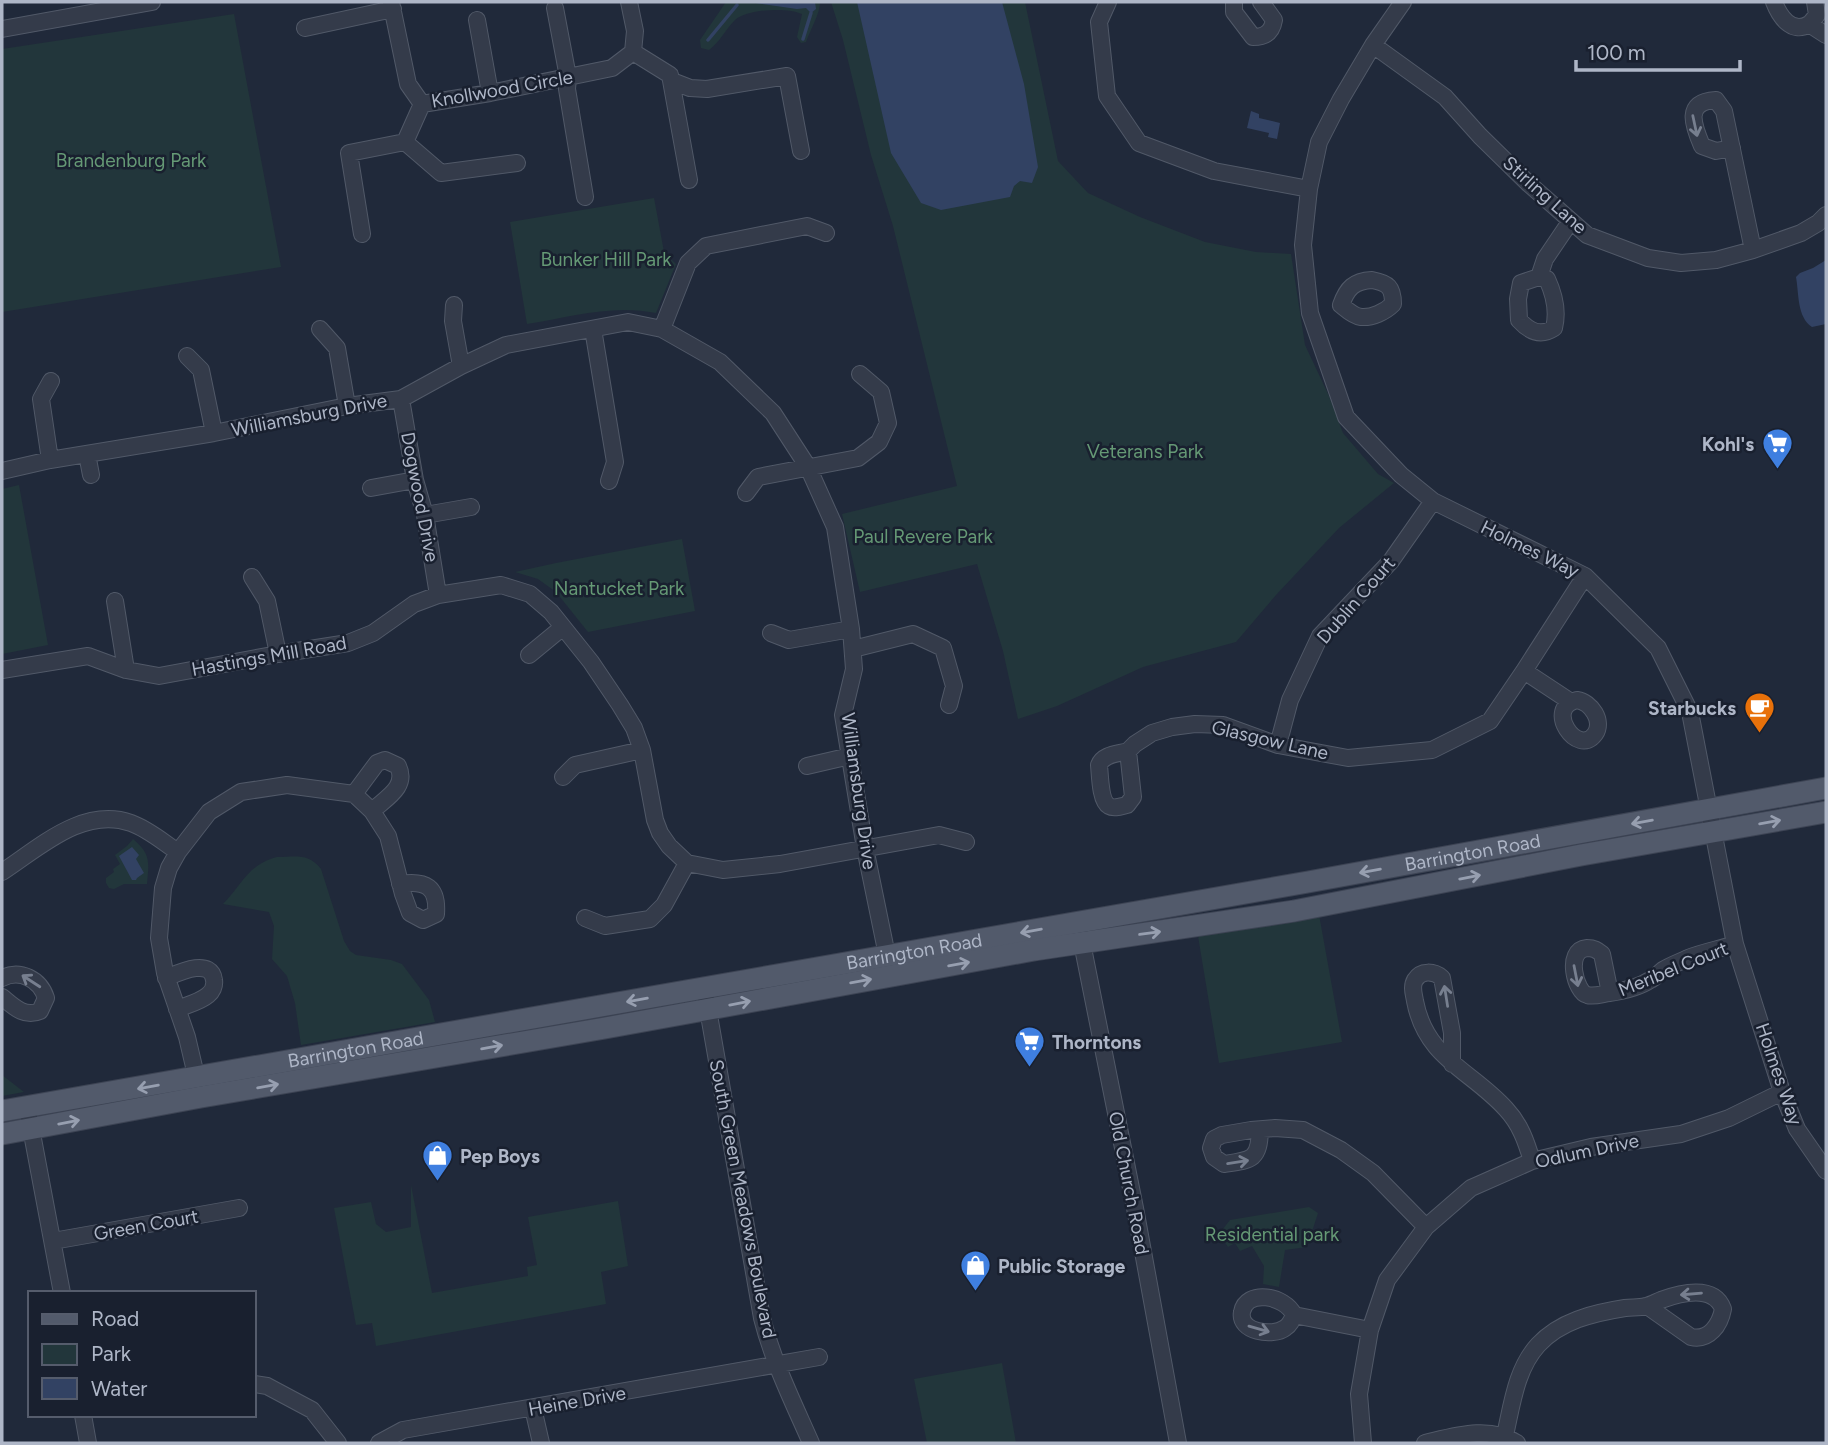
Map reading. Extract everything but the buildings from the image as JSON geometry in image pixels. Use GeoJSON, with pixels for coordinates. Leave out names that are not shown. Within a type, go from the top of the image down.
{"type":"FeatureCollection","features":[{"type":"Feature","properties":{"kind":"main road","name":"Barrington Road"},"geometry":{"type":"LineString","coordinates":[[2,1111],[199,1088],[706,999],[1080,932],[1826,788]]}},
{"type":"Feature","properties":{"kind":"main road","name":"Barrington Road"},"geometry":{"type":"LineString","coordinates":[[1080,932],[1306,909],[1581,855],[1826,812]]}},
{"type":"Feature","properties":{"kind":"main road","name":"Barrington Road"},"geometry":{"type":"LineString","coordinates":[[2,1134],[199,1088]]}},
{"type":"Feature","properties":{"kind":"street"},"geometry":{"type":"LineString","coordinates":[[2,29],[152,2]]}},
{"type":"Feature","properties":{"kind":"street"},"geometry":{"type":"LineString","coordinates":[[629,2],[635,31],[633,52],[670,75],[690,180]]}},
{"type":"Feature","properties":{"kind":"street"},"geometry":{"type":"LineString","coordinates":[[1108,2],[1099,22],[1107,96],[1139,142],[1214,171],[1309,190]]}},
{"type":"Feature","properties":{"kind":"street"},"geometry":{"type":"LineString","coordinates":[[1234,2],[1234,12],[1253,37],[1261,37],[1273,27],[1274,20],[1261,2]]}},
{"type":"Feature","properties":{"kind":"street","name":"Holmes Way"},"geometry":{"type":"LineString","coordinates":[[1403,2],[1373,45],[1319,142],[1309,190],[1303,245],[1325,309],[1346,417],[1401,475],[1433,501],[1585,576],[1658,648],[1690,712],[1735,944],[1782,1092],[1797,1129],[1826,1171]]}},
{"type":"Feature","properties":{"kind":"street"},"geometry":{"type":"LineString","coordinates":[[1774,2],[1787,24],[1797,27],[1809,24],[1817,15],[1815,2]]}},
{"type":"Feature","properties":{"kind":"street"},"geometry":{"type":"LineString","coordinates":[[305,28],[392,6]]}},
{"type":"Feature","properties":{"kind":"street","name":"Knollwood Circle"},"geometry":{"type":"LineString","coordinates":[[392,6],[408,84],[422,104],[612,68],[633,52]]}},
{"type":"Feature","properties":{"kind":"street"},"geometry":{"type":"LineString","coordinates":[[555,8],[585,197]]}},
{"type":"Feature","properties":{"kind":"street"},"geometry":{"type":"LineString","coordinates":[[477,20],[490,93]]}},
{"type":"Feature","properties":{"kind":"street"},"geometry":{"type":"LineString","coordinates":[[1809,24],[1826,35]]}},
{"type":"Feature","properties":{"kind":"street","name":"Stirling Lane"},"geometry":{"type":"LineString","coordinates":[[1373,45],[1445,97],[1480,136],[1570,222],[1587,235],[1648,258],[1681,263],[1716,260],[1801,233],[1826,215]]}},
{"type":"Feature","properties":{"kind":"street"},"geometry":{"type":"LineString","coordinates":[[672,81],[690,88],[708,89],[787,76],[801,151]]}},
{"type":"Feature","properties":{"kind":"street"},"geometry":{"type":"LineString","coordinates":[[405,142],[422,104]]}},
{"type":"Feature","properties":{"kind":"street"},"geometry":{"type":"LineString","coordinates":[[405,142],[441,173],[517,163]]}},
{"type":"Feature","properties":{"kind":"street"},"geometry":{"type":"LineString","coordinates":[[362,234],[349,153],[405,142]]}},
{"type":"Feature","properties":{"kind":"street"},"geometry":{"type":"LineString","coordinates":[[1732,148],[1752,250]]}},
{"type":"Feature","properties":{"kind":"street"},"geometry":{"type":"LineString","coordinates":[[1539,277],[1545,259],[1570,222]]}},
{"type":"Feature","properties":{"kind":"street"},"geometry":{"type":"LineString","coordinates":[[662,329],[688,263],[706,246],[807,226],[826,233]]}},
{"type":"Feature","properties":{"kind":"street"},"geometry":{"type":"LineString","coordinates":[[454,305],[453,321],[471,366]]}},
{"type":"Feature","properties":{"kind":"street","name":"Williamsburg Drive"},"geometry":{"type":"LineString","coordinates":[[2,471],[88,454],[219,438],[347,406],[401,399],[471,366],[506,345],[628,322],[662,329],[720,362],[773,413],[808,467],[835,527],[851,629],[854,669],[844,715],[865,848],[889,966]]}},
{"type":"Feature","properties":{"kind":"street"},"geometry":{"type":"LineString","coordinates":[[320,329],[337,348],[347,406]]}},
{"type":"Feature","properties":{"kind":"street"},"geometry":{"type":"LineString","coordinates":[[593,329],[615,462],[609,481]]}},
{"type":"Feature","properties":{"kind":"street"},"geometry":{"type":"LineString","coordinates":[[187,356],[201,370],[219,438]]}},
{"type":"Feature","properties":{"kind":"street"},"geometry":{"type":"LineString","coordinates":[[746,493],[758,477],[858,457],[879,442],[888,423],[881,392],[860,374]]}},
{"type":"Feature","properties":{"kind":"street"},"geometry":{"type":"LineString","coordinates":[[50,460],[41,399],[51,381]]}},
{"type":"Feature","properties":{"kind":"street","name":"Dogwood Drive"},"geometry":{"type":"LineString","coordinates":[[401,399],[438,595]]}},
{"type":"Feature","properties":{"kind":"street"},"geometry":{"type":"LineString","coordinates":[[88,454],[91,475]]}},
{"type":"Feature","properties":{"kind":"street"},"geometry":{"type":"LineString","coordinates":[[371,488],[415,480]]}},
{"type":"Feature","properties":{"kind":"street","name":"Dublin Court"},"geometry":{"type":"LineString","coordinates":[[1278,745],[1290,700],[1320,636],[1391,561],[1433,501]]}},
{"type":"Feature","properties":{"kind":"street"},"geometry":{"type":"LineString","coordinates":[[425,515],[471,507]]}},
{"type":"Feature","properties":{"kind":"street","name":"Glasgow Lane"},"geometry":{"type":"LineString","coordinates":[[1128,751],[1152,733],[1195,724],[1223,726],[1278,745],[1348,758],[1432,750],[1490,721],[1585,576]]}},
{"type":"Feature","properties":{"kind":"street"},"geometry":{"type":"LineString","coordinates":[[252,577],[267,601],[278,653]]}},
{"type":"Feature","properties":{"kind":"street","name":"Hastings Mill Road"},"geometry":{"type":"LineString","coordinates":[[2,670],[88,656],[125,670],[159,676],[278,653],[348,643],[373,633],[414,604],[438,595],[501,585],[530,594],[551,612],[591,662],[620,705],[634,728],[642,750],[658,827],[668,846],[687,863]]}},
{"type":"Feature","properties":{"kind":"street"},"geometry":{"type":"LineString","coordinates":[[115,601],[125,670]]}},
{"type":"Feature","properties":{"kind":"street"},"geometry":{"type":"LineString","coordinates":[[529,655],[563,627]]}},
{"type":"Feature","properties":{"kind":"street"},"geometry":{"type":"LineString","coordinates":[[771,632],[789,639],[851,629]]}},
{"type":"Feature","properties":{"kind":"street"},"geometry":{"type":"LineString","coordinates":[[853,649],[913,634],[943,648],[954,686],[949,705]]}},
{"type":"Feature","properties":{"kind":"street"},"geometry":{"type":"LineString","coordinates":[[1524,671],[1570,702]]}},
{"type":"Feature","properties":{"kind":"street"},"geometry":{"type":"LineString","coordinates":[[564,777],[575,765],[642,750]]}},
{"type":"Feature","properties":{"kind":"street"},"geometry":{"type":"LineString","coordinates":[[807,766],[850,756]]}},
{"type":"Feature","properties":{"kind":"street"},"geometry":{"type":"LineString","coordinates":[[354,794],[377,764],[385,760],[398,766],[402,774],[401,782],[372,811]]}},
{"type":"Feature","properties":{"kind":"street"},"geometry":{"type":"LineString","coordinates":[[199,1088],[187,1037],[166,978],[159,938],[163,888],[169,868],[209,812],[241,792],[287,785],[354,794],[372,811],[388,836],[400,884]]}},
{"type":"Feature","properties":{"kind":"street"},"geometry":{"type":"LineString","coordinates":[[2,872],[69,828],[100,819],[130,823],[178,852]]}},
{"type":"Feature","properties":{"kind":"street"},"geometry":{"type":"LineString","coordinates":[[585,918],[605,926],[650,919],[664,905],[687,863],[723,870],[780,864],[939,835],[965,842]]}},
{"type":"Feature","properties":{"kind":"street","name":"Old Church Road"},"geometry":{"type":"LineString","coordinates":[[1080,932],[1178,1443]]}},
{"type":"Feature","properties":{"kind":"street","name":"Meribel Court"},"geometry":{"type":"LineString","coordinates":[[1610,993],[1626,991],[1692,957],[1735,944]]}},
{"type":"Feature","properties":{"kind":"street"},"geometry":{"type":"LineString","coordinates":[[166,978],[195,967],[210,972],[214,979],[211,994],[177,1009]]}},
{"type":"Feature","properties":{"kind":"street"},"geometry":{"type":"LineString","coordinates":[[1452,1064],[1452,1033],[1443,978],[1432,972],[1424,973],[1413,983],[1418,1015],[1425,1032],[1452,1064],[1491,1094],[1511,1115],[1526,1139],[1532,1161]]}},
{"type":"Feature","properties":{"kind":"street"},"geometry":{"type":"LineString","coordinates":[[2,978],[16,973],[23,975],[41,987],[46,998],[40,1011],[34,1014],[18,1010],[2,997]]}},
{"type":"Feature","properties":{"kind":"street","name":"South Green Meadows Boulevard"},"geometry":{"type":"LineString","coordinates":[[706,999],[766,1336],[811,1443]]}},
{"type":"Feature","properties":{"kind":"street","name":"Odlum Drive"},"geometry":{"type":"LineString","coordinates":[[1363,1443],[1359,1394],[1370,1330],[1387,1280],[1426,1227],[1471,1188],[1532,1161],[1591,1147],[1681,1134],[1730,1118],[1782,1092]]}},
{"type":"Feature","properties":{"kind":"street"},"geometry":{"type":"LineString","coordinates":[[27,1107],[62,1291]]}},
{"type":"Feature","properties":{"kind":"street"},"geometry":{"type":"LineString","coordinates":[[1260,1130],[1303,1130],[1341,1150],[1373,1172],[1426,1227]]}},
{"type":"Feature","properties":{"kind":"street","name":"Green Court"},"geometry":{"type":"LineString","coordinates":[[53,1241],[239,1208]]}},
{"type":"Feature","properties":{"kind":"street"},"geometry":{"type":"LineString","coordinates":[[1425,1443],[1465,1433],[1511,1439],[1520,1375],[1536,1347],[1557,1328],[1578,1319],[1647,1306]]}},
{"type":"Feature","properties":{"kind":"street"},"geometry":{"type":"LineString","coordinates":[[1294,1315],[1370,1330]]}},
{"type":"Feature","properties":{"kind":"street","name":"Heine Drive"},"geometry":{"type":"LineString","coordinates":[[379,1443],[404,1430],[819,1357]]}},
{"type":"Feature","properties":{"kind":"street"},"geometry":{"type":"LineString","coordinates":[[256,1384],[267,1386],[312,1410],[338,1443]]}},
{"type":"Feature","properties":{"kind":"street"},"geometry":{"type":"LineString","coordinates":[[533,1408],[541,1443]]}},
{"type":"Feature","properties":{"kind":"street"},"geometry":{"type":"LineString","coordinates":[[83,1417],[88,1443]]}},
{"type":"Feature","properties":{"kind":"green space"},"geometry":{"type":"Polygon","coordinates":[[[726,2],[820,2],[820,7],[806,42],[801,43],[797,37],[802,14],[787,10],[768,10],[741,16],[709,50],[701,48],[700,40],[726,2]]]}},
{"type":"Feature","properties":{"kind":"green space","name":"Veterans Park"},"geometry":{"type":"Polygon","coordinates":[[[831,2],[1025,2],[1058,161],[1088,193],[1205,242],[1256,252],[1291,254],[1305,345],[1343,433],[1378,474],[1394,483],[1339,528],[1236,642],[1143,667],[1057,706],[1018,719],[1003,651],[977,564],[860,592],[842,514],[957,486],[893,226],[871,155],[831,2]]]}},
{"type":"Feature","properties":{"kind":"green space","name":"Brandenburg Park"},"geometry":{"type":"Polygon","coordinates":[[[234,14],[281,267],[2,312],[2,49],[234,14]]]}},
{"type":"Feature","properties":{"kind":"green space","name":"Bunker Hill Park"},"geometry":{"type":"Polygon","coordinates":[[[654,198],[664,252],[676,264],[656,313],[608,311],[527,324],[510,222],[654,198]]]}},
{"type":"Feature","properties":{"kind":"green space"},"geometry":{"type":"Polygon","coordinates":[[[19,485],[48,645],[2,654],[2,489],[19,485]]]}},
{"type":"Feature","properties":{"kind":"green space","name":"Nantucket Park"},"geometry":{"type":"Polygon","coordinates":[[[682,539],[695,611],[588,632],[556,592],[538,579],[515,572],[556,563],[682,539]]]}},
{"type":"Feature","properties":{"kind":"green space"},"geometry":{"type":"Polygon","coordinates":[[[133,839],[148,859],[147,884],[124,884],[114,889],[109,888],[106,878],[120,864],[115,855],[133,839]]]}},
{"type":"Feature","properties":{"kind":"green space"},"geometry":{"type":"Polygon","coordinates":[[[277,857],[302,857],[311,860],[321,869],[344,941],[350,951],[356,955],[402,964],[429,1000],[435,1022],[301,1045],[295,1003],[287,976],[272,959],[274,926],[269,912],[223,904],[252,870],[277,857]]]}},
{"type":"Feature","properties":{"kind":"green space"},"geometry":{"type":"Polygon","coordinates":[[[1318,909],[1342,1042],[1219,1063],[1197,930],[1318,909]]]}},
{"type":"Feature","properties":{"kind":"green space"},"geometry":{"type":"Polygon","coordinates":[[[2,1075],[24,1092],[2,1096],[2,1075]]]}},
{"type":"Feature","properties":{"kind":"green space"},"geometry":{"type":"Polygon","coordinates":[[[411,1185],[432,1293],[528,1276],[527,1267],[537,1265],[528,1217],[618,1201],[628,1266],[601,1272],[606,1304],[376,1346],[372,1323],[356,1325],[334,1208],[371,1202],[376,1224],[386,1232],[411,1227],[411,1185]]]}},
{"type":"Feature","properties":{"kind":"green space","name":"Residential park"},"geometry":{"type":"Polygon","coordinates":[[[1309,1207],[1318,1213],[1307,1247],[1285,1250],[1279,1287],[1263,1284],[1264,1266],[1252,1246],[1240,1251],[1235,1243],[1228,1247],[1219,1234],[1230,1220],[1309,1207]]]}},
{"type":"Feature","properties":{"kind":"green space"},"geometry":{"type":"Polygon","coordinates":[[[1002,1363],[1016,1443],[927,1443],[914,1379],[1002,1363]]]}},
{"type":"Feature","properties":{"kind":"water"},"geometry":{"type":"Polygon","coordinates":[[[749,2],[815,2],[816,9],[811,13],[806,8],[749,2]]]}},
{"type":"Feature","properties":{"kind":"water"},"geometry":{"type":"Polygon","coordinates":[[[857,2],[1002,2],[1024,84],[1038,167],[1032,183],[1020,181],[1014,186],[1010,197],[941,210],[921,203],[891,153],[857,2]]]}},
{"type":"Feature","properties":{"kind":"water"},"geometry":{"type":"Polygon","coordinates":[[[1251,111],[1259,114],[1259,118],[1280,123],[1277,139],[1268,137],[1269,133],[1247,128],[1251,111]]]}},
{"type":"Feature","properties":{"kind":"water"},"geometry":{"type":"Polygon","coordinates":[[[1826,260],[1826,324],[1812,327],[1801,311],[1796,277],[1826,260]]]}},
{"type":"Feature","properties":{"kind":"water"},"geometry":{"type":"Polygon","coordinates":[[[132,847],[139,855],[136,859],[144,873],[136,880],[132,880],[119,856],[132,847]]]}},
{"type":"Feature","properties":{"kind":"waterway"},"geometry":{"type":"LineString","coordinates":[[708,40],[737,5]]}},
{"type":"Feature","properties":{"kind":"waterway"},"geometry":{"type":"LineString","coordinates":[[803,39],[811,13]]}},
{"type":"Feature","properties":{"kind":"place","name":"Kohl's"},"geometry":{"type":"Point","coordinates":[1777,471]}},
{"type":"Feature","properties":{"kind":"place","name":"Starbucks"},"geometry":{"type":"Point","coordinates":[1759,735]}},
{"type":"Feature","properties":{"kind":"place","name":"Thorntons"},"geometry":{"type":"Point","coordinates":[1029,1069]}},
{"type":"Feature","properties":{"kind":"place","name":"Pep Boys"},"geometry":{"type":"Point","coordinates":[437,1183]}},
{"type":"Feature","properties":{"kind":"place","name":"Public Storage"},"geometry":{"type":"Point","coordinates":[975,1293]}},
{"type":"Feature","properties":{"kind":"park label","name":"Paul Revere Park"},"geometry":{"type":"Point","coordinates":[923,536]}}]}
